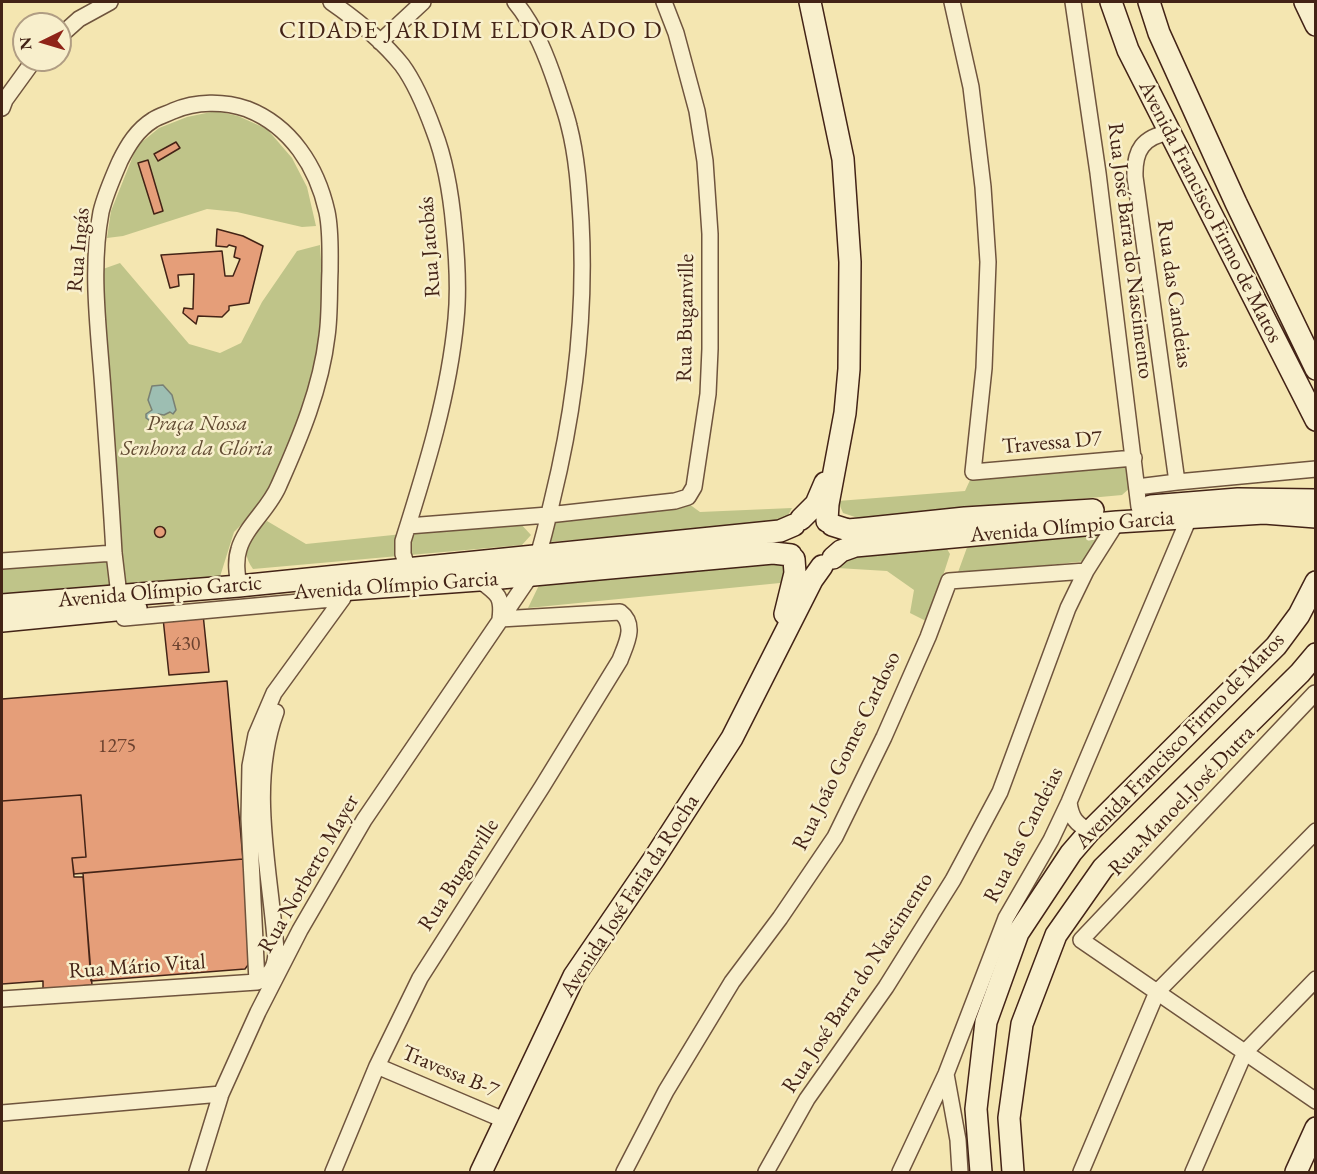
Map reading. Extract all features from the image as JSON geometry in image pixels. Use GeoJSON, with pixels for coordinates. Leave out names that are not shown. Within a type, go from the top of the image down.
{"type":"FeatureCollection","features":[{"type":"Feature","properties":{"kind":"street"},"geometry":{"type":"LineString","coordinates":[[72,26],[110,2]]}},
{"type":"Feature","properties":{"kind":"street","name":"Rua Jatobás"},"geometry":{"type":"LineString","coordinates":[[331,2],[361,23],[403,67],[426,110],[444,158],[453,207],[457,260],[456,318],[446,387],[430,454],[403,547],[410,577]]}},
{"type":"Feature","properties":{"kind":"street"},"geometry":{"type":"LineString","coordinates":[[380,42],[423,2]]}},
{"type":"Feature","properties":{"kind":"street","name":"Rua Norberto Mayer"},"geometry":{"type":"LineString","coordinates":[[197,1173],[221,1094],[300,930],[364,820],[535,566],[566,445],[575,389],[582,281],[579,187],[569,126],[549,62],[525,14],[515,2]]}},
{"type":"Feature","properties":{"kind":"street","name":"Rua Buganville"},"geometry":{"type":"LineString","coordinates":[[548,515],[675,501],[688,497],[694,487],[708,394],[710,234],[705,161],[697,111],[676,33],[664,2]]}},
{"type":"Feature","properties":{"kind":"street"},"geometry":{"type":"LineString","coordinates":[[810,2],[843,159],[849,227],[849,369],[845,413],[828,504],[829,523]]}},
{"type":"Feature","properties":{"kind":"street","name":"Travessa D7"},"geometry":{"type":"LineString","coordinates":[[952,2],[971,87],[983,187],[988,262],[984,368],[973,472],[1134,458]]}},
{"type":"Feature","properties":{"kind":"street","name":"Rua José Barra do Nascimento"},"geometry":{"type":"LineString","coordinates":[[1073,2],[1098,173],[1138,497]]}},
{"type":"Feature","properties":{"kind":"street","name":"Avenida Francisco Firmo de Matos"},"geometry":{"type":"LineString","coordinates":[[1111,2],[1128,50],[1316,420]]}},
{"type":"Feature","properties":{"kind":"street","name":"Avenida Francisco Firmo de Matos"},"geometry":{"type":"LineString","coordinates":[[1149,2],[1168,55],[1316,369]]}},
{"type":"Feature","properties":{"kind":"street"},"geometry":{"type":"LineString","coordinates":[[1305,2],[1316,25]]}},
{"type":"Feature","properties":{"kind":"street"},"geometry":{"type":"LineString","coordinates":[[2,108],[5,100],[25,72]]}},
{"type":"Feature","properties":{"kind":"street","name":"Rua Ingás"},"geometry":{"type":"LineString","coordinates":[[119,595],[114,553],[97,294],[97,250],[102,211],[130,141],[154,119],[184,106],[202,104],[221,103],[246,109],[272,121],[302,150],[318,182],[327,214],[330,241],[327,335],[320,376],[305,422],[278,488],[266,510],[243,538],[238,549],[238,586]]}},
{"type":"Feature","properties":{"kind":"street","name":"Rua das Candeias"},"geometry":{"type":"LineString","coordinates":[[1170,132],[1156,135],[1146,141],[1138,151],[1134,163],[1177,482]]}},
{"type":"Feature","properties":{"kind":"street"},"geometry":{"type":"LineString","coordinates":[[798,522],[810,517],[819,517],[829,523],[836,532],[838,541],[828,562],[807,567],[793,557],[788,539],[798,522],[816,504],[839,447]]}},
{"type":"Feature","properties":{"kind":"street"},"geometry":{"type":"LineString","coordinates":[[1138,497],[1177,482],[1316,469]]}},
{"type":"Feature","properties":{"kind":"street"},"geometry":{"type":"LineString","coordinates":[[1306,499],[1316,483]]}},
{"type":"Feature","properties":{"kind":"street","name":"Avenida Olímpio Garcia"},"geometry":{"type":"LineString","coordinates":[[829,523],[848,530],[1138,497],[1306,499]]}},
{"type":"Feature","properties":{"kind":"street","name":"Avenida Olímpio Garcia"},"geometry":{"type":"LineString","coordinates":[[828,562],[841,551],[855,546],[1117,522],[1264,513],[1316,517]]}},
{"type":"Feature","properties":{"kind":"street"},"geometry":{"type":"LineString","coordinates":[[408,526],[548,515]]}},
{"type":"Feature","properties":{"kind":"street","name":"Rua das Candeias"},"geometry":{"type":"LineString","coordinates":[[900,1173],[946,1074],[1006,918],[1051,840],[1069,802],[1189,518]]}},
{"type":"Feature","properties":{"kind":"street","name":"Avenida Olímpio Garcia"},"geometry":{"type":"LineString","coordinates":[[410,577],[479,580],[535,566],[780,531],[798,522]]}},
{"type":"Feature","properties":{"kind":"street","name":"Rua José Barra do Nascimento"},"geometry":{"type":"LineString","coordinates":[[766,1173],[807,1099],[886,987],[953,880],[1000,792],[1068,608],[1086,571],[1117,522]]}},
{"type":"Feature","properties":{"kind":"street"},"geometry":{"type":"LineString","coordinates":[[2,561],[114,553]]}},
{"type":"Feature","properties":{"kind":"street","name":"Avenida Olímpio Garcia"},"geometry":{"type":"LineString","coordinates":[[2,621],[355,582],[535,566],[773,553],[793,557]]}},
{"type":"Feature","properties":{"kind":"street","name":"Avenida José Faria da Rocha"},"geometry":{"type":"LineString","coordinates":[[772,658],[794,581],[793,557]]}},
{"type":"Feature","properties":{"kind":"street","name":"Avenida José Faria da Rocha"},"geometry":{"type":"LineString","coordinates":[[481,1173],[504,1120],[574,976],[654,859],[732,738],[812,580],[828,562]]}},
{"type":"Feature","properties":{"kind":"street","name":"Rua João Gomes Cardoso"},"geometry":{"type":"LineString","coordinates":[[624,1173],[666,1091],[732,982],[780,918],[835,837],[884,737],[928,637],[949,581],[1086,571]]}},
{"type":"Feature","properties":{"kind":"street"},"geometry":{"type":"LineString","coordinates":[[479,580],[499,597],[502,606],[500,619]]}},
{"type":"Feature","properties":{"kind":"street"},"geometry":{"type":"LineString","coordinates":[[257,981],[269,974],[275,964],[275,936],[263,813],[263,773],[270,730],[288,689],[350,602],[355,582]]}},
{"type":"Feature","properties":{"kind":"street","name":"Avenida Olímpio Garcic"},"geometry":{"type":"LineString","coordinates":[[2,605],[238,586],[355,582]]}},
{"type":"Feature","properties":{"kind":"street","name":"Avenida Francisco Firmo de Matos"},"geometry":{"type":"LineString","coordinates":[[981,1173],[976,1109],[986,1022],[1018,933],[1071,853],[1083,828],[1276,646],[1299,615],[1316,582]]}},
{"type":"Feature","properties":{"kind":"street"},"geometry":{"type":"LineString","coordinates":[[2,629],[343,598],[274,693],[256,735],[250,766],[249,819],[257,981],[265,999]]}},
{"type":"Feature","properties":{"kind":"street","name":"Rua Buganville"},"geometry":{"type":"LineString","coordinates":[[333,1173],[377,1066],[420,978],[620,660],[628,638],[630,624],[626,616],[620,612],[500,619]]}},
{"type":"Feature","properties":{"kind":"street","name":"Avenida Francisco Firmo de Matos"},"geometry":{"type":"LineString","coordinates":[[1013,1173],[1009,1118],[1022,1024],[1056,935],[1103,868],[1300,673],[1316,654]]}},
{"type":"Feature","properties":{"kind":"street"},"geometry":{"type":"LineString","coordinates":[[1300,673],[1315,693]]}},
{"type":"Feature","properties":{"kind":"street","name":"Rua Manoel José Dutra"},"geometry":{"type":"LineString","coordinates":[[1157,992],[1081,939],[1315,693]]}},
{"type":"Feature","properties":{"kind":"street"},"geometry":{"type":"LineString","coordinates":[[1051,840],[1083,828],[1070,813],[1069,802]]}},
{"type":"Feature","properties":{"kind":"street"},"geometry":{"type":"LineString","coordinates":[[1081,1173],[1157,992],[1316,831]]}},
{"type":"Feature","properties":{"kind":"street"},"geometry":{"type":"LineString","coordinates":[[1071,853],[1071,860],[1079,873],[1095,880]]}},
{"type":"Feature","properties":{"kind":"street"},"geometry":{"type":"LineString","coordinates":[[275,936],[286,938],[300,930]]}},
{"type":"Feature","properties":{"kind":"street"},"geometry":{"type":"LineString","coordinates":[[1193,1173],[1245,1052],[1316,979]]}},
{"type":"Feature","properties":{"kind":"street","name":"Rua Mário Vital"},"geometry":{"type":"LineString","coordinates":[[2,999],[86,989],[257,981]]}},
{"type":"Feature","properties":{"kind":"street"},"geometry":{"type":"LineString","coordinates":[[1157,992],[1316,1101]]}},
{"type":"Feature","properties":{"kind":"street","name":"Travessa B-7"},"geometry":{"type":"LineString","coordinates":[[377,1066],[504,1120]]}},
{"type":"Feature","properties":{"kind":"street"},"geometry":{"type":"LineString","coordinates":[[946,1074],[958,1140],[960,1173]]}},
{"type":"Feature","properties":{"kind":"street"},"geometry":{"type":"LineString","coordinates":[[2,1113],[221,1094]]}},
{"type":"Feature","properties":{"kind":"street"},"geometry":{"type":"LineString","coordinates":[[1296,1173],[1316,1128]]}},
{"type":"Feature","properties":{"kind":"green space"},"geometry":{"type":"Polygon","coordinates":[[[216,111],[238,116],[267,129],[292,158],[307,187],[316,226],[302,227],[237,212],[207,209],[123,236],[107,238],[111,211],[137,146],[159,128],[187,117],[216,111]]]}},
{"type":"Feature","properties":{"kind":"green space","name":"Praça Nossa Senhora da Glória"},"geometry":{"type":"Polygon","coordinates":[[[320,245],[323,289],[317,355],[299,422],[261,510],[234,532],[218,583],[126,591],[106,396],[103,269],[120,263],[189,344],[220,353],[241,343],[262,302],[297,251],[320,245]]]}},
{"type":"Feature","properties":{"kind":"green space"},"geometry":{"type":"Polygon","coordinates":[[[1121,462],[1130,468],[1131,487],[1122,495],[861,519],[843,513],[838,501],[965,491],[971,478],[1121,462]]]}},
{"type":"Feature","properties":{"kind":"green space"},"geometry":{"type":"Polygon","coordinates":[[[689,504],[700,512],[792,508],[787,517],[768,523],[550,542],[547,532],[553,518],[689,504]]]}},
{"type":"Feature","properties":{"kind":"green space"},"geometry":{"type":"Polygon","coordinates":[[[267,521],[306,544],[519,522],[531,535],[522,545],[253,569],[246,554],[246,548],[251,537],[267,521]]]}},
{"type":"Feature","properties":{"kind":"green space"},"geometry":{"type":"Polygon","coordinates":[[[1104,528],[1086,561],[957,575],[969,542],[1104,528]]]}},
{"type":"Feature","properties":{"kind":"green space"},"geometry":{"type":"Polygon","coordinates":[[[944,544],[950,554],[928,622],[910,613],[914,590],[887,571],[837,568],[842,559],[858,550],[944,544]]]}},
{"type":"Feature","properties":{"kind":"green space"},"geometry":{"type":"Polygon","coordinates":[[[109,557],[112,593],[2,600],[2,566],[109,557]]]}},
{"type":"Feature","properties":{"kind":"green space"},"geometry":{"type":"Polygon","coordinates":[[[771,558],[788,564],[790,582],[528,608],[541,581],[771,558]]]}},
{"type":"Feature","properties":{"kind":"water"},"geometry":{"type":"Polygon","coordinates":[[[163,385],[172,395],[176,410],[173,414],[170,412],[164,415],[158,414],[165,421],[164,425],[156,425],[146,418],[146,414],[152,410],[148,400],[152,386],[163,385]]]}},
{"type":"Feature","properties":{"kind":"building"},"geometry":{"type":"Polygon","coordinates":[[[176,142],[180,148],[158,161],[154,154],[176,142]]]}},
{"type":"Feature","properties":{"kind":"building"},"geometry":{"type":"Polygon","coordinates":[[[148,160],[163,211],[154,214],[138,163],[148,160]]]}},
{"type":"Feature","properties":{"kind":"building"},"geometry":{"type":"Polygon","coordinates":[[[217,229],[243,236],[263,246],[249,303],[229,306],[229,310],[222,317],[198,316],[196,324],[183,313],[184,308],[193,309],[194,274],[178,275],[179,286],[170,288],[161,255],[222,251],[225,276],[233,276],[240,259],[234,257],[236,247],[216,246],[217,229]]]}},
{"type":"Feature","properties":{"kind":"building"},"geometry":{"type":"Polygon","coordinates":[[[160,526],[166,532],[160,538],[154,532],[160,526]]]}},
{"type":"Feature","properties":{"kind":"building"},"geometry":{"type":"Polygon","coordinates":[[[203,614],[209,672],[169,675],[163,618],[203,614]]]}},
{"type":"Feature","properties":{"kind":"building"},"geometry":{"type":"Polygon","coordinates":[[[227,681],[243,859],[74,874],[72,858],[86,857],[81,795],[2,801],[2,699],[227,681]]]}},
{"type":"Feature","properties":{"kind":"building"},"geometry":{"type":"Polygon","coordinates":[[[81,795],[86,857],[72,858],[74,877],[83,877],[92,985],[43,989],[43,981],[2,984],[2,801],[81,795]]]}},
{"type":"Feature","properties":{"kind":"building"},"geometry":{"type":"Polygon","coordinates":[[[243,859],[251,961],[245,969],[91,981],[83,873],[243,859]]]}},
{"type":"Feature","properties":{"kind":"district","name":"CIDADE JARDIM ELDORADO D"},"geometry":{"type":"Point","coordinates":[471,31]}}]}
